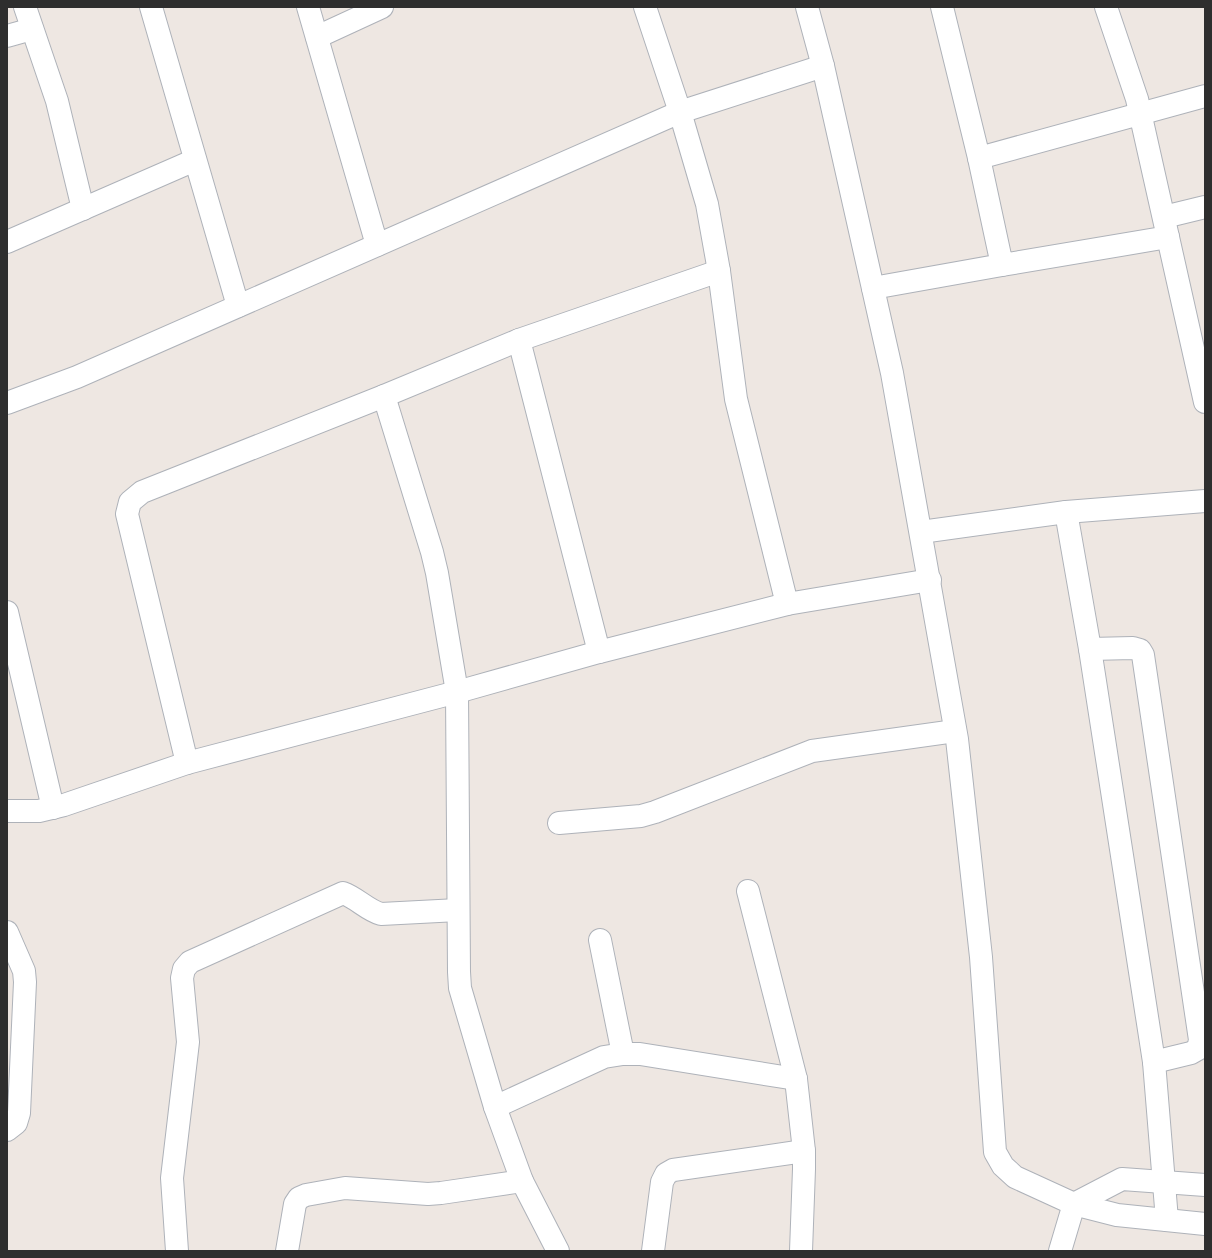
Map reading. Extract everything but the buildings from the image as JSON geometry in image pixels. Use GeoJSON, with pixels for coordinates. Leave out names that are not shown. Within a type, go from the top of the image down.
{"type":"FeatureCollection","features":[{"type":"Feature","properties":{"kind":"street"},"geometry":{"type":"LineString","coordinates":[[25,7],[57,102],[82,209]]}},
{"type":"Feature","properties":{"kind":"street"},"geometry":{"type":"LineString","coordinates":[[151,7],[238,306]]}},
{"type":"Feature","properties":{"kind":"street"},"geometry":{"type":"LineString","coordinates":[[308,7],[377,245]]}},
{"type":"Feature","properties":{"kind":"street"},"geometry":{"type":"LineString","coordinates":[[317,37],[382,7]]}},
{"type":"Feature","properties":{"kind":"street"},"geometry":{"type":"LineString","coordinates":[[645,7],[680,112],[707,204],[719,271],[737,404],[787,604]]}},
{"type":"Feature","properties":{"kind":"street"},"geometry":{"type":"LineString","coordinates":[[807,7],[823,66],[892,373],[930,580],[955,731],[981,957],[995,1152],[1002,1166],[1015,1177],[1074,1204],[1117,1216],[1205,1224]]}},
{"type":"Feature","properties":{"kind":"street"},"geometry":{"type":"LineString","coordinates":[[942,7],[979,158],[1002,266]]}},
{"type":"Feature","properties":{"kind":"street"},"geometry":{"type":"LineString","coordinates":[[1106,7],[1141,114],[1205,402]]}},
{"type":"Feature","properties":{"kind":"street"},"geometry":{"type":"LineString","coordinates":[[7,36],[32,29]]}},
{"type":"Feature","properties":{"kind":"street"},"geometry":{"type":"LineString","coordinates":[[7,403],[77,377],[680,112],[823,66]]}},
{"type":"Feature","properties":{"kind":"street"},"geometry":{"type":"LineString","coordinates":[[979,158],[1205,96]]}},
{"type":"Feature","properties":{"kind":"street"},"geometry":{"type":"LineString","coordinates":[[7,242],[195,160]]}},
{"type":"Feature","properties":{"kind":"street"},"geometry":{"type":"LineString","coordinates":[[873,288],[1002,266],[1166,227],[1205,207]]}},
{"type":"Feature","properties":{"kind":"street"},"geometry":{"type":"LineString","coordinates":[[187,762],[127,514],[130,502],[142,492],[384,396],[519,340],[719,271]]}},
{"type":"Feature","properties":{"kind":"street"},"geometry":{"type":"LineString","coordinates":[[519,340],[599,652]]}},
{"type":"Feature","properties":{"kind":"street"},"geometry":{"type":"LineString","coordinates":[[384,396],[432,552],[437,573],[457,692],[458,972],[460,988],[495,1107],[522,1181],[558,1251]]}},
{"type":"Feature","properties":{"kind":"street"},"geometry":{"type":"LineString","coordinates":[[921,532],[1066,512],[1205,501]]}},
{"type":"Feature","properties":{"kind":"street"},"geometry":{"type":"LineString","coordinates":[[1066,512],[1090,649],[1154,1062],[1167,1220]]}},
{"type":"Feature","properties":{"kind":"street"},"geometry":{"type":"LineString","coordinates":[[7,811],[39,811],[64,806],[187,762],[457,692],[599,652],[787,604],[930,580]]}},
{"type":"Feature","properties":{"kind":"street"},"geometry":{"type":"LineString","coordinates":[[7,612],[52,808]]}},
{"type":"Feature","properties":{"kind":"street"},"geometry":{"type":"LineString","coordinates":[[1090,649],[1133,648],[1140,650],[1143,655],[1200,1040],[1198,1049],[1191,1053],[1154,1062]]}},
{"type":"Feature","properties":{"kind":"street"},"geometry":{"type":"LineString","coordinates":[[559,823],[641,816],[655,812],[812,751],[955,731]]}},
{"type":"Feature","properties":{"kind":"street"},"geometry":{"type":"LineString","coordinates":[[748,891],[796,1079],[804,1151],[801,1251]]}},
{"type":"Feature","properties":{"kind":"street"},"geometry":{"type":"LineString","coordinates":[[177,1251],[172,1178],[188,1042],[182,978],[184,969],[190,962],[343,893],[351,896],[374,912],[381,914],[458,910]]}},
{"type":"Feature","properties":{"kind":"street"},"geometry":{"type":"LineString","coordinates":[[7,932],[24,970],[25,982],[19,1113],[16,1122],[7,1130]]}},
{"type":"Feature","properties":{"kind":"street"},"geometry":{"type":"LineString","coordinates":[[600,940],[623,1054]]}},
{"type":"Feature","properties":{"kind":"street"},"geometry":{"type":"LineString","coordinates":[[495,1107],[604,1057],[623,1054],[640,1054],[796,1079]]}},
{"type":"Feature","properties":{"kind":"street"},"geometry":{"type":"LineString","coordinates":[[653,1251],[662,1182],[666,1174],[673,1170],[804,1151]]}},
{"type":"Feature","properties":{"kind":"street"},"geometry":{"type":"LineString","coordinates":[[1060,1251],[1074,1204],[1122,1179],[1205,1185]]}},
{"type":"Feature","properties":{"kind":"street"},"geometry":{"type":"LineString","coordinates":[[287,1251],[295,1204],[299,1198],[306,1195],[344,1188],[428,1194],[522,1181]]}}]}
